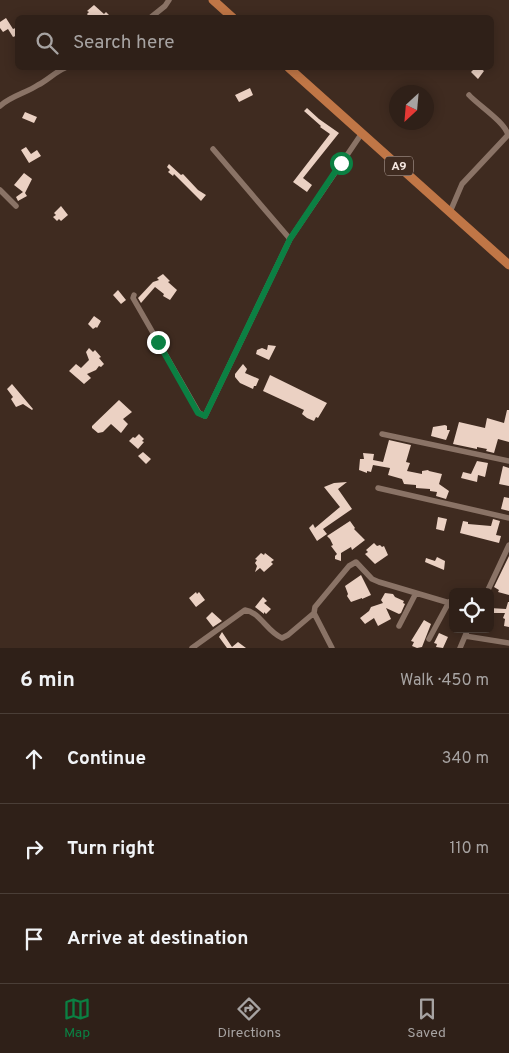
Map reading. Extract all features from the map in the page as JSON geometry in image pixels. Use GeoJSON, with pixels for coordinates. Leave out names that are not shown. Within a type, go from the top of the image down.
{"type":"FeatureCollection","features":[{"type":"Feature","properties":{"kind":"main road"},"geometry":{"type":"LineString","coordinates":[[213,0],[230,15]]}},
{"type":"Feature","properties":{"kind":"main road","name":"A9"},"geometry":{"type":"LineString","coordinates":[[291,70],[509,265]]}},
{"type":"Feature","properties":{"kind":"street"},"geometry":{"type":"LineString","coordinates":[[154,15],[169,0]]}},
{"type":"Feature","properties":{"kind":"street"},"geometry":{"type":"LineString","coordinates":[[0,106],[13,97],[37,86],[60,70]]}},
{"type":"Feature","properties":{"kind":"street"},"geometry":{"type":"LineString","coordinates":[[450,212],[462,184],[508,134],[507,130],[469,95]]}},
{"type":"Feature","properties":{"kind":"street"},"geometry":{"type":"LineString","coordinates":[[134,295],[133,298],[198,413],[205,416],[290,239],[362,133]]}},
{"type":"Feature","properties":{"kind":"street"},"geometry":{"type":"LineString","coordinates":[[213,149],[290,239]]}},
{"type":"Feature","properties":{"kind":"street"},"geometry":{"type":"LineString","coordinates":[[0,190],[16,206]]}},
{"type":"Feature","properties":{"kind":"street"},"geometry":{"type":"LineString","coordinates":[[382,434],[509,461]]}},
{"type":"Feature","properties":{"kind":"street"},"geometry":{"type":"LineString","coordinates":[[378,488],[509,518]]}},
{"type":"Feature","properties":{"kind":"street"},"geometry":{"type":"LineString","coordinates":[[488,588],[509,545]]}},
{"type":"Feature","properties":{"kind":"street"},"geometry":{"type":"LineString","coordinates":[[192,648],[245,610],[254,613],[276,635],[282,638],[288,635],[314,613],[316,604],[349,566],[356,562],[372,579],[449,602]]}},
{"type":"Feature","properties":{"kind":"street"},"geometry":{"type":"LineString","coordinates":[[399,626],[416,593]]}},
{"type":"Feature","properties":{"kind":"street"},"geometry":{"type":"LineString","coordinates":[[429,639],[449,606]]}},
{"type":"Feature","properties":{"kind":"street"},"geometry":{"type":"LineString","coordinates":[[314,613],[332,648]]}},
{"type":"Feature","properties":{"kind":"street"},"geometry":{"type":"LineString","coordinates":[[460,648],[466,633]]}},
{"type":"Feature","properties":{"kind":"street"},"geometry":{"type":"LineString","coordinates":[[465,636],[509,643]]}},
{"type":"Feature","properties":{"kind":"building"},"geometry":{"type":"Polygon","coordinates":[[[94,5],[104,14],[106,12],[109,15],[88,15],[89,12],[87,11],[94,5]]]}},
{"type":"Feature","properties":{"kind":"building"},"geometry":{"type":"Polygon","coordinates":[[[6,18],[13,29],[15,28],[15,36],[13,37],[8,29],[3,32],[0,28],[0,22],[6,18]]]}},
{"type":"Feature","properties":{"kind":"building"},"geometry":{"type":"Polygon","coordinates":[[[473,70],[484,71],[478,79],[471,72],[473,70]]]}},
{"type":"Feature","properties":{"kind":"building"},"geometry":{"type":"Polygon","coordinates":[[[250,88],[253,95],[239,102],[235,95],[250,88]]]}},
{"type":"Feature","properties":{"kind":"building"},"geometry":{"type":"Polygon","coordinates":[[[307,108],[339,133],[303,178],[312,185],[307,192],[293,182],[330,134],[304,111],[307,108]]]}},
{"type":"Feature","properties":{"kind":"building"},"geometry":{"type":"Polygon","coordinates":[[[25,112],[37,117],[34,123],[22,118],[25,112]]]}},
{"type":"Feature","properties":{"kind":"building"},"geometry":{"type":"Polygon","coordinates":[[[26,147],[31,154],[37,150],[41,156],[29,163],[21,150],[26,147]]]}},
{"type":"Feature","properties":{"kind":"building"},"geometry":{"type":"Polygon","coordinates":[[[169,164],[206,195],[201,201],[174,174],[173,176],[168,172],[170,170],[167,167],[169,164]]]}},
{"type":"Feature","properties":{"kind":"building"},"geometry":{"type":"Polygon","coordinates":[[[24,173],[32,179],[25,193],[27,196],[18,201],[16,197],[23,192],[14,185],[24,173]]]}},
{"type":"Feature","properties":{"kind":"building"},"geometry":{"type":"Polygon","coordinates":[[[61,206],[68,215],[61,221],[59,219],[57,221],[53,217],[56,215],[54,213],[61,206]]]}},
{"type":"Feature","properties":{"kind":"building"},"geometry":{"type":"Polygon","coordinates":[[[163,274],[170,281],[168,282],[177,290],[170,300],[163,296],[164,294],[155,287],[141,303],[138,298],[153,282],[159,280],[157,278],[163,274]]]}},
{"type":"Feature","properties":{"kind":"building"},"geometry":{"type":"Polygon","coordinates":[[[118,290],[126,300],[121,304],[113,295],[118,290]]]}},
{"type":"Feature","properties":{"kind":"building"},"geometry":{"type":"Polygon","coordinates":[[[94,316],[101,321],[97,328],[93,329],[88,324],[94,316]]]}},
{"type":"Feature","properties":{"kind":"building"},"geometry":{"type":"Polygon","coordinates":[[[268,345],[276,346],[269,360],[256,354],[257,350],[262,348],[267,350],[268,345]]]}},
{"type":"Feature","properties":{"kind":"building"},"geometry":{"type":"Polygon","coordinates":[[[89,348],[93,352],[95,350],[104,364],[87,374],[91,378],[84,384],[69,371],[76,364],[81,368],[89,360],[86,352],[89,348]]]}},
{"type":"Feature","properties":{"kind":"building"},"geometry":{"type":"Polygon","coordinates":[[[243,364],[247,369],[245,373],[259,379],[253,389],[240,383],[235,377],[235,374],[243,364]]]}},
{"type":"Feature","properties":{"kind":"building"},"geometry":{"type":"Polygon","coordinates":[[[270,375],[327,403],[318,418],[316,417],[314,421],[307,418],[302,414],[304,410],[263,391],[270,375]]]}},
{"type":"Feature","properties":{"kind":"building"},"geometry":{"type":"Polygon","coordinates":[[[12,384],[32,410],[23,404],[16,407],[11,399],[13,397],[7,389],[12,384]]]}},
{"type":"Feature","properties":{"kind":"building"},"geometry":{"type":"Polygon","coordinates":[[[119,400],[132,412],[123,419],[128,424],[121,433],[111,424],[103,432],[98,433],[92,426],[119,400]]]}},
{"type":"Feature","properties":{"kind":"building"},"geometry":{"type":"Polygon","coordinates":[[[507,410],[509,410],[509,442],[498,439],[494,453],[486,451],[487,449],[453,444],[459,422],[485,428],[487,418],[504,423],[507,410]]]}},
{"type":"Feature","properties":{"kind":"building"},"geometry":{"type":"Polygon","coordinates":[[[445,425],[447,430],[450,430],[446,440],[431,436],[433,427],[445,425]]]}},
{"type":"Feature","properties":{"kind":"building"},"geometry":{"type":"Polygon","coordinates":[[[139,434],[144,439],[142,441],[144,442],[138,449],[129,441],[139,434]]]}},
{"type":"Feature","properties":{"kind":"building"},"geometry":{"type":"Polygon","coordinates":[[[389,440],[411,445],[406,462],[410,463],[407,471],[422,474],[422,471],[428,470],[442,474],[439,484],[449,491],[446,499],[436,496],[437,492],[430,491],[430,489],[416,488],[416,485],[404,484],[402,479],[388,475],[390,468],[373,465],[371,472],[367,471],[367,473],[359,470],[360,459],[364,459],[363,453],[374,454],[373,460],[383,462],[389,440]]]}},
{"type":"Feature","properties":{"kind":"building"},"geometry":{"type":"Polygon","coordinates":[[[143,452],[151,459],[146,464],[138,456],[143,452]]]}},
{"type":"Feature","properties":{"kind":"building"},"geometry":{"type":"Polygon","coordinates":[[[477,461],[488,463],[485,477],[478,475],[477,482],[461,478],[463,472],[471,474],[477,461]]]}},
{"type":"Feature","properties":{"kind":"building"},"geometry":{"type":"Polygon","coordinates":[[[503,466],[509,468],[509,486],[499,484],[503,466]]]}},
{"type":"Feature","properties":{"kind":"building"},"geometry":{"type":"Polygon","coordinates":[[[347,482],[338,489],[352,509],[323,529],[327,534],[317,541],[309,528],[313,524],[315,528],[340,507],[324,487],[334,483],[347,482]]]}},
{"type":"Feature","properties":{"kind":"building"},"geometry":{"type":"Polygon","coordinates":[[[504,497],[509,498],[509,511],[501,509],[504,497]]]}},
{"type":"Feature","properties":{"kind":"building"},"geometry":{"type":"Polygon","coordinates":[[[438,517],[447,519],[444,531],[436,529],[438,517]]]}},
{"type":"Feature","properties":{"kind":"building"},"geometry":{"type":"Polygon","coordinates":[[[493,519],[500,521],[496,535],[501,536],[499,543],[460,533],[463,521],[468,522],[468,524],[491,526],[493,519]]]}},
{"type":"Feature","properties":{"kind":"building"},"geometry":{"type":"Polygon","coordinates":[[[350,521],[354,529],[365,540],[352,550],[351,547],[341,553],[341,561],[335,559],[337,554],[327,536],[350,521]]]}},
{"type":"Feature","properties":{"kind":"building"},"geometry":{"type":"Polygon","coordinates":[[[374,543],[377,546],[384,546],[388,555],[375,564],[365,554],[368,552],[366,550],[374,543]]]}},
{"type":"Feature","properties":{"kind":"building"},"geometry":{"type":"Polygon","coordinates":[[[261,553],[264,555],[265,553],[274,560],[271,562],[273,564],[264,572],[260,568],[255,572],[257,560],[255,559],[261,553]]]}},
{"type":"Feature","properties":{"kind":"building"},"geometry":{"type":"Polygon","coordinates":[[[509,556],[509,595],[498,592],[499,590],[494,587],[509,556]]]}},
{"type":"Feature","properties":{"kind":"building"},"geometry":{"type":"Polygon","coordinates":[[[437,557],[445,561],[444,570],[425,562],[426,558],[435,561],[437,557]]]}},
{"type":"Feature","properties":{"kind":"building"},"geometry":{"type":"Polygon","coordinates":[[[361,575],[371,595],[351,602],[347,596],[345,586],[361,575]]]}},
{"type":"Feature","properties":{"kind":"building"},"geometry":{"type":"Polygon","coordinates":[[[196,592],[197,594],[199,592],[205,600],[196,607],[189,598],[196,592]]]}},
{"type":"Feature","properties":{"kind":"building"},"geometry":{"type":"Polygon","coordinates":[[[385,593],[393,594],[404,601],[403,603],[405,604],[401,613],[399,614],[386,608],[391,619],[378,626],[374,618],[365,624],[360,618],[371,607],[383,603],[381,600],[385,593]]]}},
{"type":"Feature","properties":{"kind":"building"},"geometry":{"type":"Polygon","coordinates":[[[263,597],[267,601],[264,603],[271,609],[266,614],[255,607],[263,597]]]}},
{"type":"Feature","properties":{"kind":"building"},"geometry":{"type":"Polygon","coordinates":[[[509,602],[509,627],[504,626],[505,619],[503,618],[505,613],[494,613],[494,608],[506,609],[509,602]]]}},
{"type":"Feature","properties":{"kind":"building"},"geometry":{"type":"Polygon","coordinates":[[[212,612],[222,621],[213,627],[206,618],[212,612]]]}},
{"type":"Feature","properties":{"kind":"building"},"geometry":{"type":"Polygon","coordinates":[[[424,620],[431,624],[422,647],[417,648],[412,646],[414,642],[411,641],[424,620]]]}},
{"type":"Feature","properties":{"kind":"building"},"geometry":{"type":"Polygon","coordinates":[[[222,632],[232,647],[238,642],[246,648],[227,648],[219,637],[222,632]]]}},
{"type":"Feature","properties":{"kind":"building"},"geometry":{"type":"Polygon","coordinates":[[[439,633],[448,637],[443,648],[436,647],[437,644],[434,643],[439,633]]]}},
{"type":"Feature","properties":{"kind":"route"},"geometry":{"type":"LineString","coordinates":[[158,342],[198,413],[205,416],[290,239],[341,163]]}}]}
